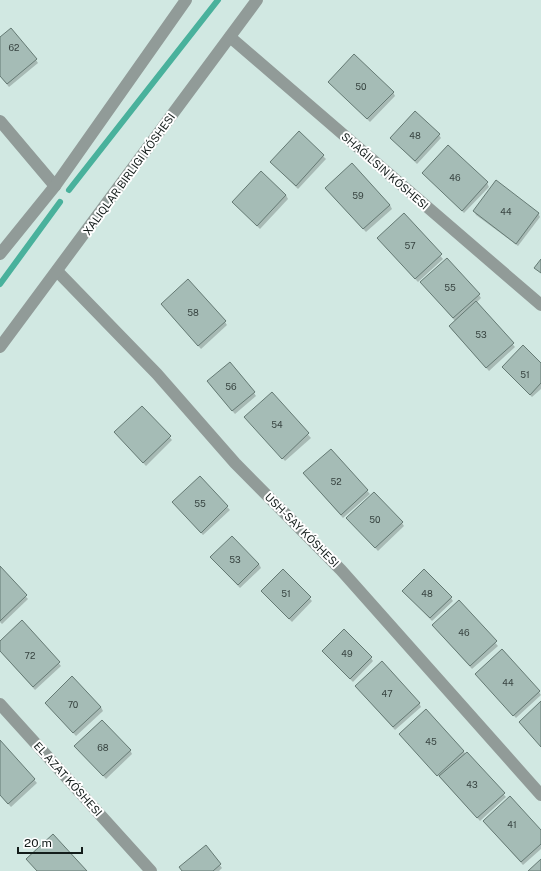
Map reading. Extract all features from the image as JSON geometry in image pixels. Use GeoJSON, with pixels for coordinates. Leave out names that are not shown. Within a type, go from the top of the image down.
{"type":"FeatureCollection","features":[{"type":"Feature","properties":{"kind":"street"},"geometry":{"type":"LineString","coordinates":[[0,254],[55,186],[186,0]]}},
{"type":"Feature","properties":{"kind":"street"},"geometry":{"type":"LineString","coordinates":[[0,347],[257,0]]}},
{"type":"Feature","properties":{"kind":"street"},"geometry":{"type":"LineString","coordinates":[[230,37],[541,305]]}},
{"type":"Feature","properties":{"kind":"street"},"geometry":{"type":"LineString","coordinates":[[0,121],[55,186]]}},
{"type":"Feature","properties":{"kind":"street","name":"USH-SAY KÓSHESI"},"geometry":{"type":"LineString","coordinates":[[57,271],[157,374],[235,463],[341,570],[541,794]]}},
{"type":"Feature","properties":{"kind":"street","name":"EL AZAT KÓSHESI"},"geometry":{"type":"LineString","coordinates":[[0,704],[151,871]]}},
{"type":"Feature","properties":{"kind":"building"},"geometry":{"type":"Polygon","coordinates":[[[11,28],[37,59],[7,84],[0,76],[0,37],[11,28]]]}},
{"type":"Feature","properties":{"kind":"building"},"geometry":{"type":"Polygon","coordinates":[[[354,54],[394,92],[367,119],[328,82],[354,54]]]}},
{"type":"Feature","properties":{"kind":"building"},"geometry":{"type":"Polygon","coordinates":[[[415,111],[440,134],[415,161],[390,138],[415,111]]]}},
{"type":"Feature","properties":{"kind":"building"},"geometry":{"type":"Polygon","coordinates":[[[299,131],[324,155],[296,186],[270,162],[299,131]]]}},
{"type":"Feature","properties":{"kind":"building"},"geometry":{"type":"Polygon","coordinates":[[[448,145],[488,182],[462,211],[422,173],[448,145]]]}},
{"type":"Feature","properties":{"kind":"building"},"geometry":{"type":"Polygon","coordinates":[[[352,163],[390,205],[363,229],[325,188],[352,163]]]}},
{"type":"Feature","properties":{"kind":"building"},"geometry":{"type":"Polygon","coordinates":[[[261,171],[286,195],[257,226],[232,202],[261,171]]]}},
{"type":"Feature","properties":{"kind":"building"},"geometry":{"type":"Polygon","coordinates":[[[496,180],[539,213],[516,244],[473,211],[496,180]]]}},
{"type":"Feature","properties":{"kind":"building"},"geometry":{"type":"Polygon","coordinates":[[[404,213],[442,254],[415,279],[377,238],[404,213]]]}},
{"type":"Feature","properties":{"kind":"building"},"geometry":{"type":"Polygon","coordinates":[[[447,258],[480,294],[453,318],[420,282],[447,258]]]}},
{"type":"Feature","properties":{"kind":"building"},"geometry":{"type":"Polygon","coordinates":[[[541,259],[541,273],[534,268],[541,259]]]}},
{"type":"Feature","properties":{"kind":"building"},"geometry":{"type":"Polygon","coordinates":[[[188,279],[226,321],[198,346],[161,304],[188,279]]]}},
{"type":"Feature","properties":{"kind":"building"},"geometry":{"type":"Polygon","coordinates":[[[476,301],[514,343],[486,368],[449,326],[476,301]]]}},
{"type":"Feature","properties":{"kind":"building"},"geometry":{"type":"Polygon","coordinates":[[[523,345],[541,363],[541,383],[530,395],[502,367],[523,345]]]}},
{"type":"Feature","properties":{"kind":"building"},"geometry":{"type":"Polygon","coordinates":[[[230,362],[255,392],[232,411],[207,381],[230,362]]]}},
{"type":"Feature","properties":{"kind":"building"},"geometry":{"type":"Polygon","coordinates":[[[272,392],[309,433],[282,459],[244,417],[272,392]]]}},
{"type":"Feature","properties":{"kind":"building"},"geometry":{"type":"Polygon","coordinates":[[[142,406],[171,436],[143,463],[114,432],[142,406]]]}},
{"type":"Feature","properties":{"kind":"building"},"geometry":{"type":"Polygon","coordinates":[[[331,449],[368,490],[341,515],[303,473],[331,449]]]}},
{"type":"Feature","properties":{"kind":"building"},"geometry":{"type":"Polygon","coordinates":[[[200,476],[228,506],[201,533],[172,502],[200,476]]]}},
{"type":"Feature","properties":{"kind":"building"},"geometry":{"type":"Polygon","coordinates":[[[374,492],[403,522],[375,548],[346,518],[374,492]]]}},
{"type":"Feature","properties":{"kind":"building"},"geometry":{"type":"Polygon","coordinates":[[[232,536],[259,564],[238,585],[210,557],[232,536]]]}},
{"type":"Feature","properties":{"kind":"building"},"geometry":{"type":"Polygon","coordinates":[[[0,566],[27,595],[0,621],[0,566]]]}},
{"type":"Feature","properties":{"kind":"building"},"geometry":{"type":"Polygon","coordinates":[[[283,569],[311,597],[289,619],[261,591],[283,569]]]}},
{"type":"Feature","properties":{"kind":"building"},"geometry":{"type":"Polygon","coordinates":[[[424,569],[452,597],[430,618],[402,591],[424,569]]]}},
{"type":"Feature","properties":{"kind":"building"},"geometry":{"type":"Polygon","coordinates":[[[459,600],[497,641],[470,666],[432,625],[459,600]]]}},
{"type":"Feature","properties":{"kind":"building"},"geometry":{"type":"Polygon","coordinates":[[[22,620],[60,662],[33,687],[0,651],[0,641],[22,620]]]}},
{"type":"Feature","properties":{"kind":"building"},"geometry":{"type":"Polygon","coordinates":[[[344,629],[372,657],[350,679],[322,651],[344,629]]]}},
{"type":"Feature","properties":{"kind":"building"},"geometry":{"type":"Polygon","coordinates":[[[502,649],[540,691],[513,716],[475,674],[502,649]]]}},
{"type":"Feature","properties":{"kind":"building"},"geometry":{"type":"Polygon","coordinates":[[[382,661],[420,703],[393,727],[355,686],[382,661]]]}},
{"type":"Feature","properties":{"kind":"building"},"geometry":{"type":"Polygon","coordinates":[[[72,676],[101,707],[73,733],[45,703],[72,676]]]}},
{"type":"Feature","properties":{"kind":"building"},"geometry":{"type":"Polygon","coordinates":[[[541,701],[541,747],[519,722],[541,701]]]}},
{"type":"Feature","properties":{"kind":"building"},"geometry":{"type":"Polygon","coordinates":[[[426,709],[464,751],[437,776],[399,734],[426,709]]]}},
{"type":"Feature","properties":{"kind":"building"},"geometry":{"type":"Polygon","coordinates":[[[102,720],[131,750],[103,776],[74,746],[102,720]]]}},
{"type":"Feature","properties":{"kind":"building"},"geometry":{"type":"Polygon","coordinates":[[[0,740],[35,779],[8,804],[0,795],[0,740]]]}},
{"type":"Feature","properties":{"kind":"building"},"geometry":{"type":"Polygon","coordinates":[[[467,752],[505,793],[477,818],[439,776],[467,752]]]}},
{"type":"Feature","properties":{"kind":"building"},"geometry":{"type":"Polygon","coordinates":[[[510,796],[541,830],[541,844],[521,862],[483,821],[510,796]]]}},
{"type":"Feature","properties":{"kind":"building"},"geometry":{"type":"Polygon","coordinates":[[[53,834],[87,871],[37,871],[26,859],[53,834]]]}},
{"type":"Feature","properties":{"kind":"building"},"geometry":{"type":"Polygon","coordinates":[[[206,845],[221,864],[213,871],[182,871],[179,867],[206,845]]]}},
{"type":"Feature","properties":{"kind":"building"},"geometry":{"type":"Polygon","coordinates":[[[541,859],[541,871],[528,871],[541,859]]]}},
{"type":"Feature","properties":{"kind":"waterway"},"geometry":{"type":"LineString","coordinates":[[69,190],[218,0]]}},
{"type":"Feature","properties":{"kind":"waterway"},"geometry":{"type":"LineString","coordinates":[[0,284],[60,202]]}}]}
